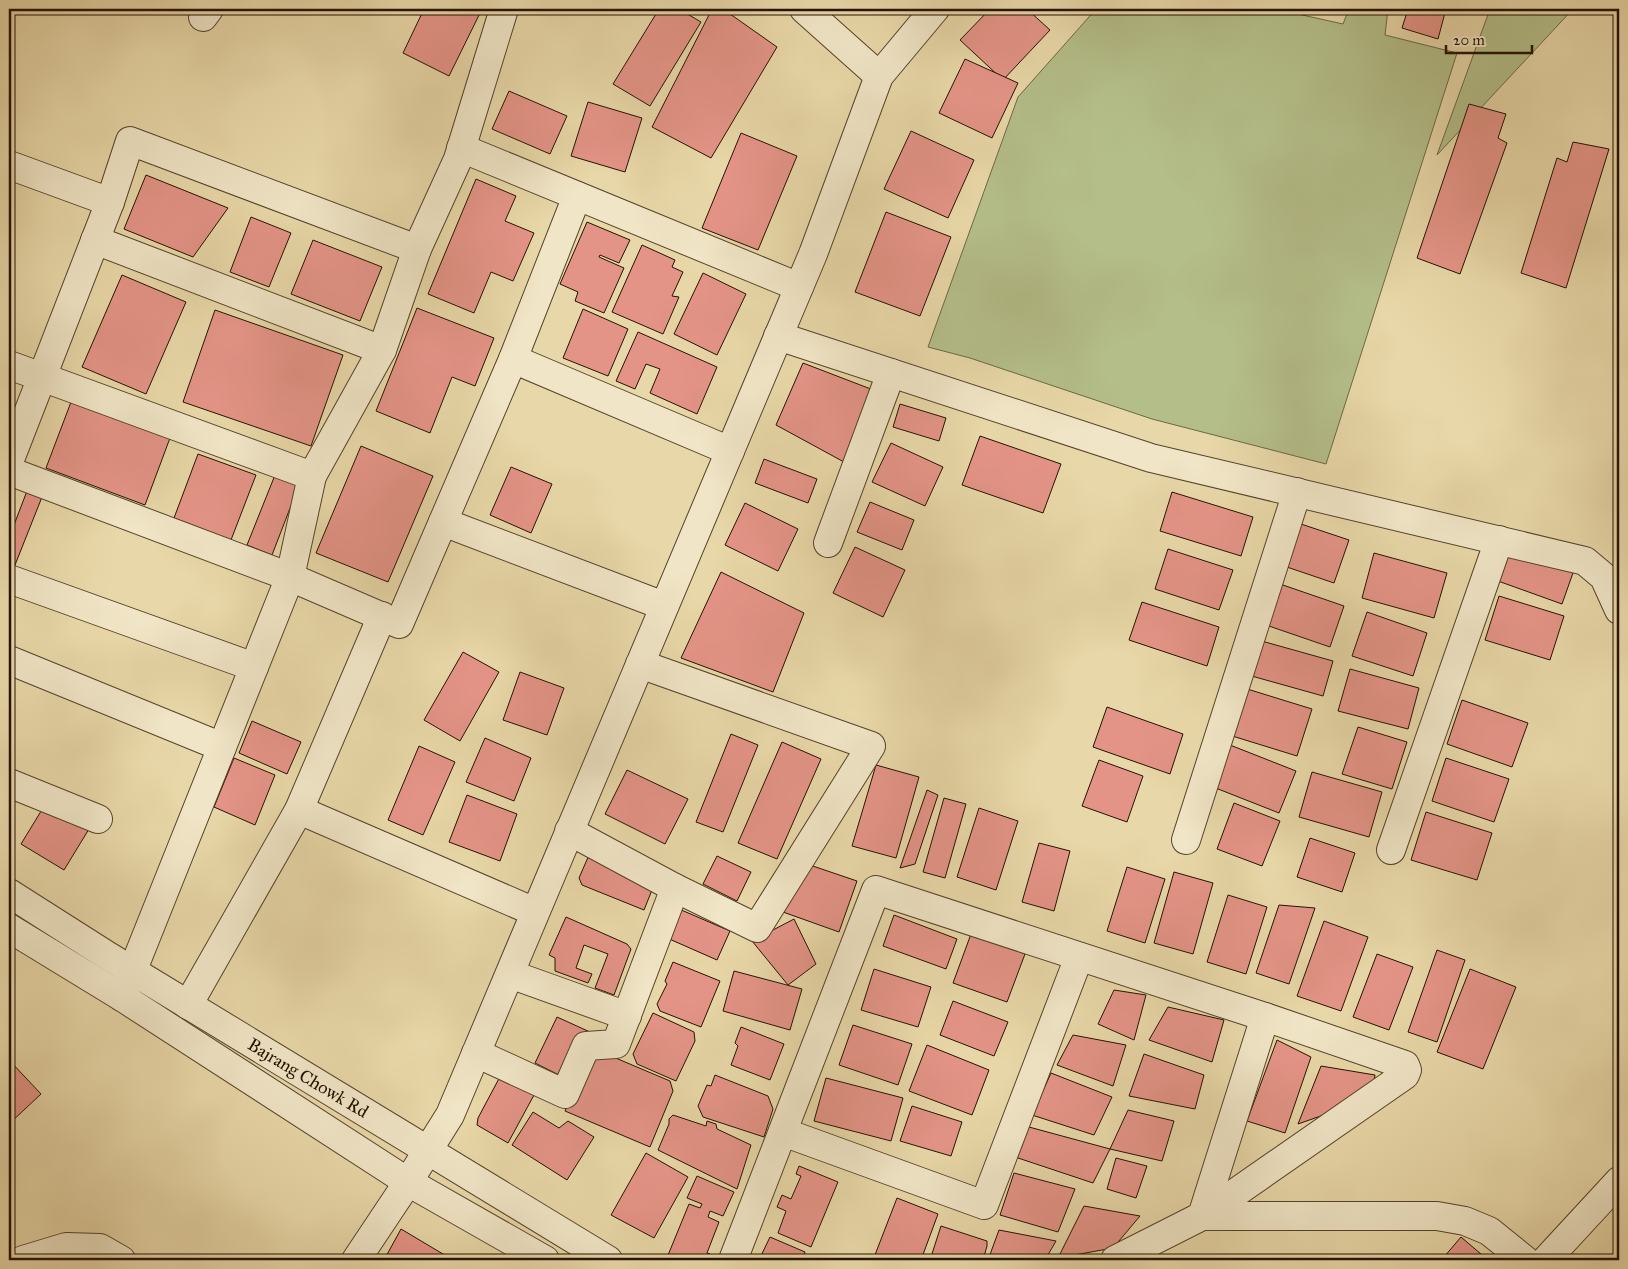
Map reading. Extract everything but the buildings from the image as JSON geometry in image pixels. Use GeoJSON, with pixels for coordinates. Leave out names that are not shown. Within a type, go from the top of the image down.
{"type":"FeatureCollection","features":[{"type":"Feature","properties":{"kind":"street"},"geometry":{"type":"LineString","coordinates":[[122,997],[290,577],[312,476],[382,350],[417,249],[461,148],[504,9]]}},
{"type":"Feature","properties":{"kind":"street"},"geometry":{"type":"LineString","coordinates":[[804,9],[879,76]]}},
{"type":"Feature","properties":{"kind":"street"},"geometry":{"type":"LineString","coordinates":[[356,1260],[450,1115],[813,254],[879,76],[936,9]]}},
{"type":"Feature","properties":{"kind":"street"},"geometry":{"type":"LineString","coordinates":[[9,462],[110,202],[130,141],[417,249]]}},
{"type":"Feature","properties":{"kind":"street"},"geometry":{"type":"LineString","coordinates":[[461,148],[799,286]]}},
{"type":"Feature","properties":{"kind":"street"},"geometry":{"type":"LineString","coordinates":[[9,165],[110,202]]}},
{"type":"Feature","properties":{"kind":"street"},"geometry":{"type":"LineString","coordinates":[[9,472],[290,577],[399,624],[513,359],[577,196]]}},
{"type":"Feature","properties":{"kind":"street"},"geometry":{"type":"LineString","coordinates":[[95,240],[382,350]]}},
{"type":"Feature","properties":{"kind":"street"},"geometry":{"type":"LineString","coordinates":[[778,336],[1151,458],[1585,560],[1604,577],[1619,610]]}},
{"type":"Feature","properties":{"kind":"street"},"geometry":{"type":"LineString","coordinates":[[513,359],[730,451]]}},
{"type":"Feature","properties":{"kind":"street"},"geometry":{"type":"LineString","coordinates":[[9,365],[312,476]]}},
{"type":"Feature","properties":{"kind":"street"},"geometry":{"type":"LineString","coordinates":[[828,543],[891,373]]}},
{"type":"Feature","properties":{"kind":"street"},"geometry":{"type":"LineString","coordinates":[[1186,840],[1297,492]]}},
{"type":"Feature","properties":{"kind":"street"},"geometry":{"type":"LineString","coordinates":[[442,522],[664,606]]}},
{"type":"Feature","properties":{"kind":"street"},"geometry":{"type":"LineString","coordinates":[[1390,850],[1499,540]]}},
{"type":"Feature","properties":{"kind":"street"},"geometry":{"type":"LineString","coordinates":[[9,578],[254,667]]}},
{"type":"Feature","properties":{"kind":"street"},"geometry":{"type":"LineString","coordinates":[[188,1005],[299,810],[382,616]]}},
{"type":"Feature","properties":{"kind":"street"},"geometry":{"type":"LineString","coordinates":[[9,660],[222,747]]}},
{"type":"Feature","properties":{"kind":"street"},"geometry":{"type":"LineString","coordinates":[[569,831],[676,888],[757,928],[871,746],[640,664]]}},
{"type":"Feature","properties":{"kind":"street"},"geometry":{"type":"LineString","coordinates":[[9,783],[98,819]]}},
{"type":"Feature","properties":{"kind":"street"},"geometry":{"type":"LineString","coordinates":[[299,810],[535,912]]}},
{"type":"Feature","properties":{"kind":"street"},"geometry":{"type":"LineString","coordinates":[[476,1053],[565,1094],[586,1046],[616,1044],[676,888]]}},
{"type":"Feature","properties":{"kind":"street"},"geometry":{"type":"LineString","coordinates":[[733,1260],[876,890],[1265,1017],[1403,1064],[1406,1067],[1406,1073],[1202,1216],[1115,1260]]}},
{"type":"Feature","properties":{"kind":"street","name":"Bajrang Chowk Rd"},"geometry":{"type":"LineString","coordinates":[[9,893],[188,1005],[608,1260]]}},
{"type":"Feature","properties":{"kind":"street","name":"Bajrang Chowk Rd"},"geometry":{"type":"LineString","coordinates":[[9,928],[122,997],[408,1182],[545,1260]]}},
{"type":"Feature","properties":{"kind":"street"},"geometry":{"type":"LineString","coordinates":[[783,1132],[984,1205],[1079,957]]}},
{"type":"Feature","properties":{"kind":"street"},"geometry":{"type":"LineString","coordinates":[[510,974],[627,1016]]}},
{"type":"Feature","properties":{"kind":"street"},"geometry":{"type":"LineString","coordinates":[[1202,1216],[1265,1017]]}},
{"type":"Feature","properties":{"kind":"street"},"geometry":{"type":"LineString","coordinates":[[1546,1260],[1619,1181]]}},
{"type":"Feature","properties":{"kind":"street"},"geometry":{"type":"LineString","coordinates":[[1202,1216],[1438,1216],[1465,1221],[1489,1232],[1525,1260]]}},
{"type":"Feature","properties":{"kind":"street"},"geometry":{"type":"LineString","coordinates":[[23,1260],[66,1247],[100,1248],[121,1260]]}},
{"type":"Feature","properties":{"kind":"green space"},"geometry":{"type":"Polygon","coordinates":[[[1096,9],[1298,9],[1298,14],[1343,24],[1349,9],[1388,9],[1385,35],[1457,53],[1326,464],[1152,419],[970,358],[928,347],[1018,97],[1096,9]]]}},
{"type":"Feature","properties":{"kind":"green space"},"geometry":{"type":"Polygon","coordinates":[[[1490,9],[1573,9],[1437,155],[1490,9]]]}}]}
